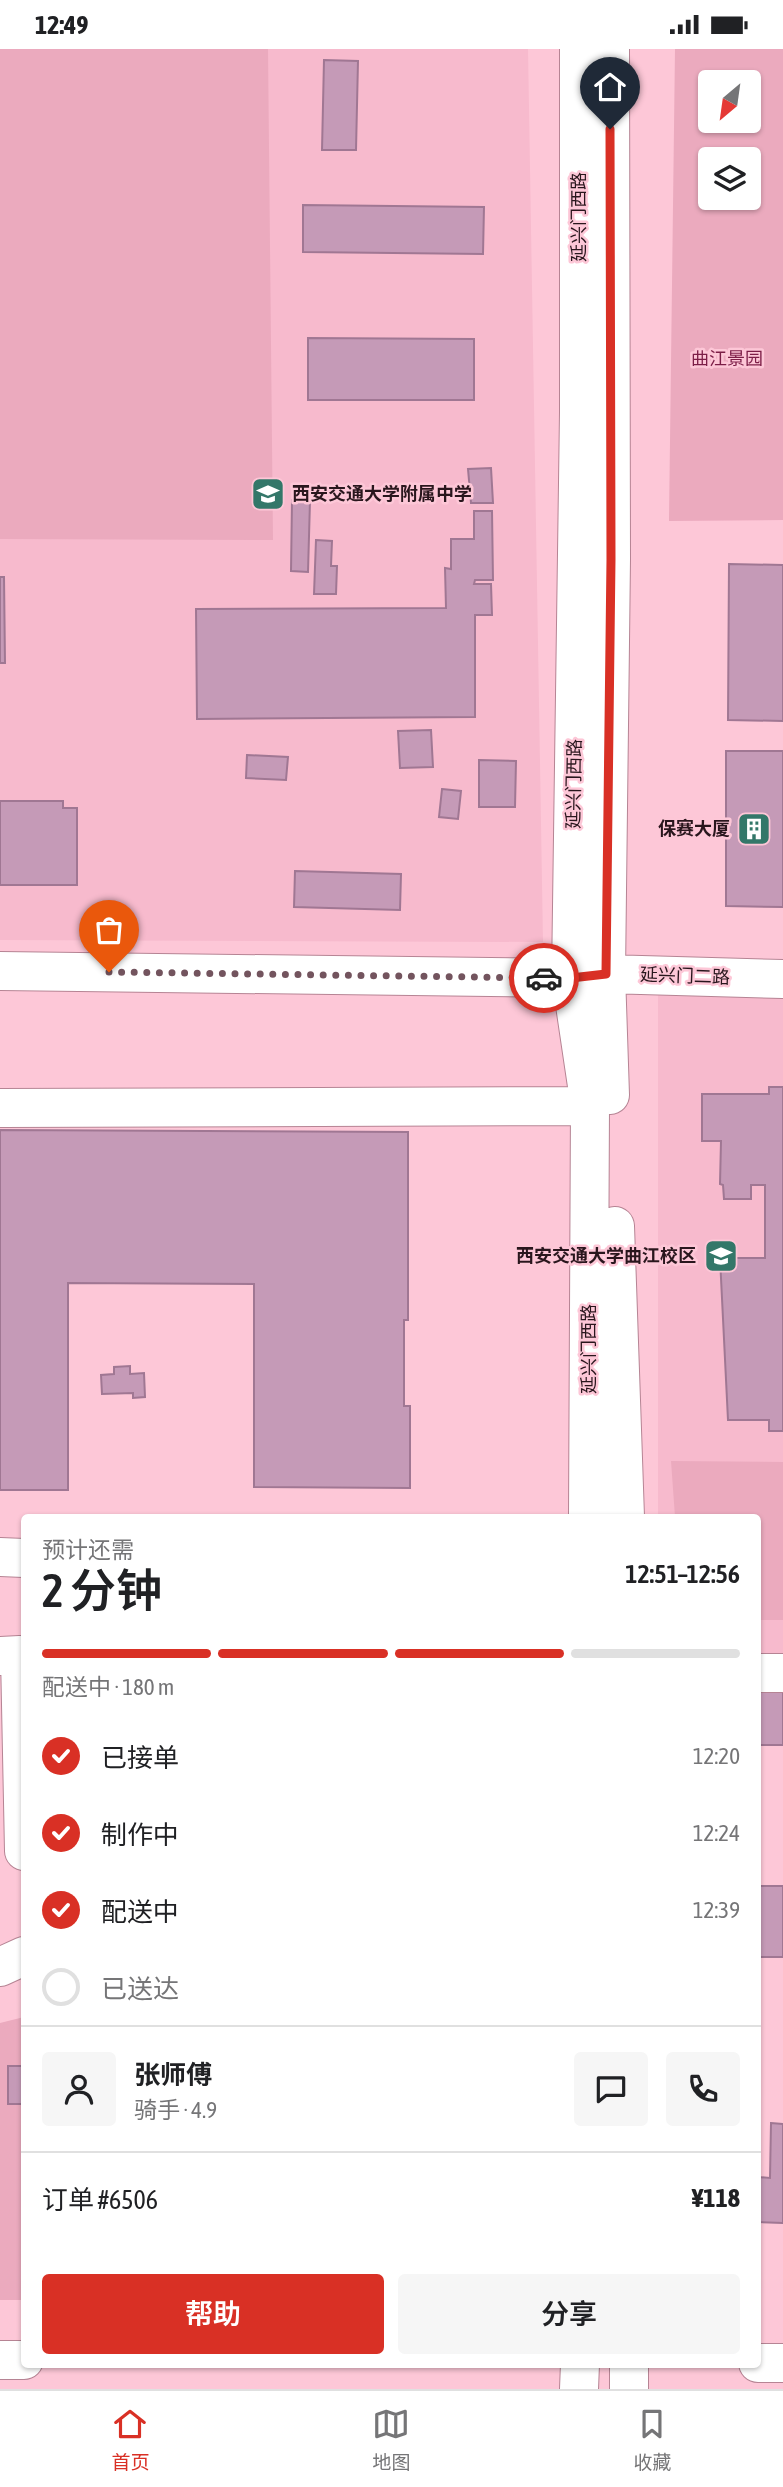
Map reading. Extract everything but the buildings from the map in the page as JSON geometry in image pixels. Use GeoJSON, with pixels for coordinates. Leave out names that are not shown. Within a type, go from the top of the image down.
{"type":"FeatureCollection","features":[{"type":"Feature","properties":{"kind":"street","name":"延兴门西路"},"geometry":{"type":"LineString","coordinates":[[579,49],[579,412],[590,1106],[588,1514]]}},
{"type":"Feature","properties":{"kind":"street","name":"延兴门西路"},"geometry":{"type":"LineString","coordinates":[[610,49],[611,559],[589,976],[625,1514]]}},
{"type":"Feature","properties":{"kind":"street","name":"延兴门二路"},"geometry":{"type":"LineString","coordinates":[[0,971],[783,979]]}},
{"type":"Feature","properties":{"kind":"street"},"geometry":{"type":"LineString","coordinates":[[0,1108],[590,1106]]}},
{"type":"Feature","properties":{"kind":"street"},"geometry":{"type":"LineString","coordinates":[[0,1557],[21,1557]]}},
{"type":"Feature","properties":{"kind":"street"},"geometry":{"type":"LineString","coordinates":[[0,1656],[20,1655],[21,1704]]}},
{"type":"Feature","properties":{"kind":"street"},"geometry":{"type":"LineString","coordinates":[[761,1673],[783,1673]]}},
{"type":"Feature","properties":{"kind":"street"},"geometry":{"type":"LineString","coordinates":[[0,1967],[21,1957]]}},
{"type":"Feature","properties":{"kind":"street"},"geometry":{"type":"LineString","coordinates":[[0,2360],[21,2360]]}},
{"type":"Feature","properties":{"kind":"street"},"geometry":{"type":"LineString","coordinates":[[761,2363],[783,2363]]}},
{"type":"Feature","properties":{"kind":"street"},"geometry":{"type":"LineString","coordinates":[[579,2389],[580,2368]]}},
{"type":"Feature","properties":{"kind":"street"},"geometry":{"type":"LineString","coordinates":[[629,2368],[629,2389]]}},
{"type":"Feature","properties":{"kind":"shaded area","name":"西安交通大学附属中学"},"geometry":{"type":"Polygon","coordinates":[[[0,49],[528,49],[543,942],[0,940],[0,49]]]}},
{"type":"Feature","properties":{"kind":"shaded area","name":"西安交通大学曲江校区"},"geometry":{"type":"Polygon","coordinates":[[[658,995],[783,995],[783,1664],[761,1664],[761,1514],[658,1514],[658,995]]]}},
{"type":"Feature","properties":{"kind":"green space"},"geometry":{"type":"Polygon","coordinates":[[[0,49],[268,49],[273,540],[0,539],[0,49]]]}},
{"type":"Feature","properties":{"kind":"green space","name":"曲江景园"},"geometry":{"type":"Polygon","coordinates":[[[675,49],[783,49],[783,520],[669,521],[675,49]]]}},
{"type":"Feature","properties":{"kind":"green space"},"geometry":{"type":"Polygon","coordinates":[[[671,1461],[783,1462],[783,1620],[761,1620],[761,1514],[675,1514],[671,1461]]]}},
{"type":"Feature","properties":{"kind":"green space"},"geometry":{"type":"Polygon","coordinates":[[[21,2018],[21,2300],[0,2300],[0,2023],[21,2018]]]}},
{"type":"Feature","properties":{"kind":"way so far"},"geometry":{"type":"LineString","coordinates":[[109,972],[544,978]]}},
{"type":"Feature","properties":{"kind":"place","name":"西安交通大学附属中学"},"geometry":{"type":"Point","coordinates":[268,494]}},
{"type":"Feature","properties":{"kind":"place","name":"保赛大厦"},"geometry":{"type":"Point","coordinates":[754,829]}},
{"type":"Feature","properties":{"kind":"place","name":"西安交通大学曲江校区"},"geometry":{"type":"Point","coordinates":[721,1256]}},
{"type":"Feature","properties":{"kind":"route"},"geometry":{"type":"LineString","coordinates":[[544,978],[606,974],[611,559],[610,129]]}}]}
